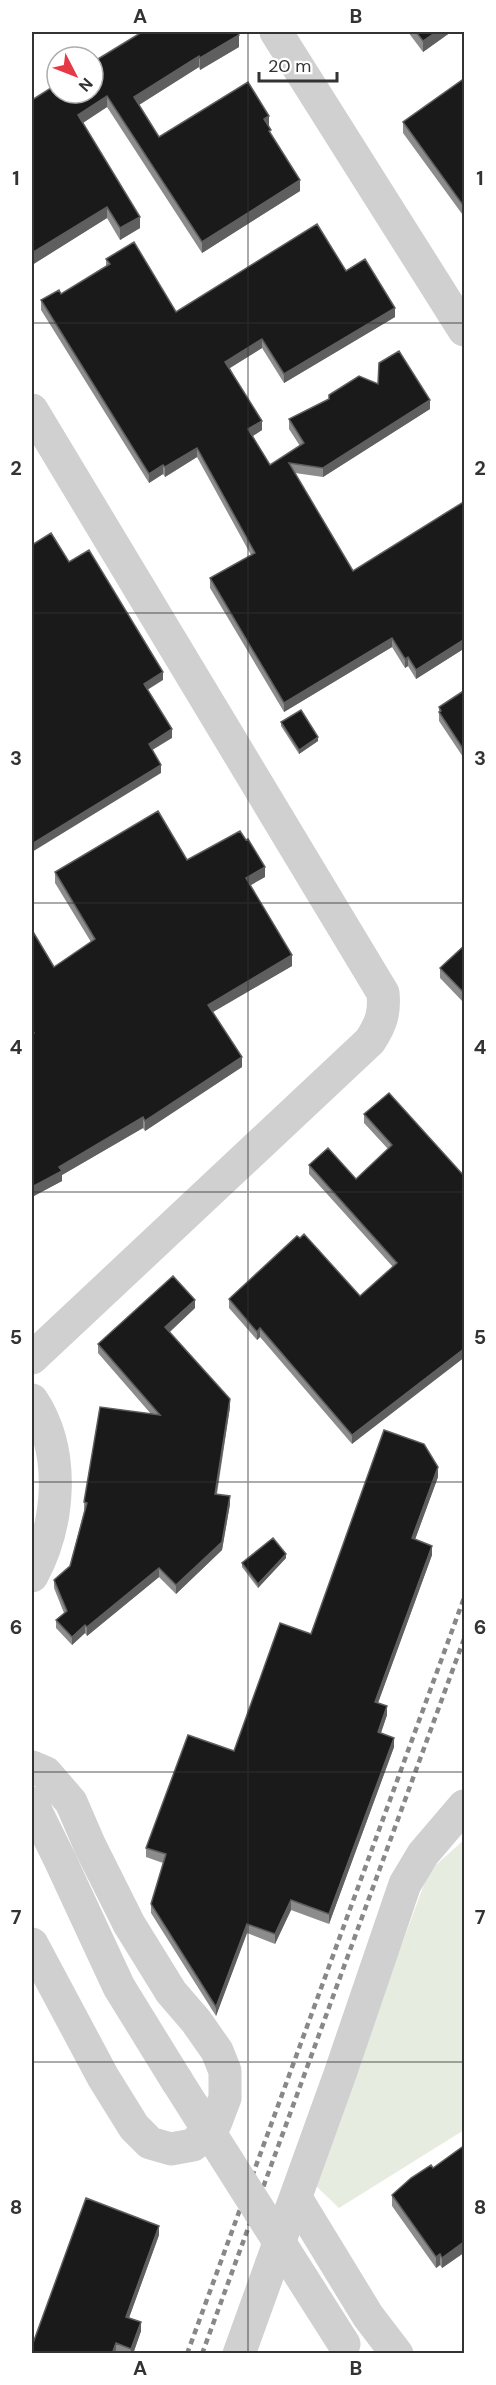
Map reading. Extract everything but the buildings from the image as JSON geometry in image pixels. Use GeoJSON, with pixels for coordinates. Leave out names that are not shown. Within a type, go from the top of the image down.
{"type":"FeatureCollection","features":[{"type":"Feature","properties":{"kind":"street"},"geometry":{"type":"LineString","coordinates":[[276,32],[454,289],[465,330]]}},
{"type":"Feature","properties":{"kind":"street"},"geometry":{"type":"LineString","coordinates":[[32,410],[383,993],[385,1008],[381,1023],[370,1041],[32,1358]]}},
{"type":"Feature","properties":{"kind":"street"},"geometry":{"type":"LineString","coordinates":[[32,1400],[48,1436],[55,1471],[54,1507],[47,1541],[32,1576]]}},
{"type":"Feature","properties":{"kind":"street"},"geometry":{"type":"LineString","coordinates":[[32,1767],[46,1773],[58,1784],[71,1802],[129,1924],[171,1992],[196,2021],[217,2051],[225,2072],[225,2098],[215,2124],[193,2145],[171,2149],[150,2143],[134,2127],[103,2077],[32,1944]]}},
{"type":"Feature","properties":{"kind":"street"},"geometry":{"type":"LineString","coordinates":[[32,1803],[118,1987],[347,2349]]}},
{"type":"Feature","properties":{"kind":"street"},"geometry":{"type":"LineString","coordinates":[[251,2346],[296,2198],[405,1884],[423,1854],[465,1806]]}},
{"type":"Feature","properties":{"kind":"street"},"geometry":{"type":"LineString","coordinates":[[296,2198],[368,2316],[397,2354]]}},
{"type":"Feature","properties":{"kind":"shaded area"},"geometry":{"type":"Polygon","coordinates":[[[464,1840],[464,2130],[339,2208],[313,2183],[429,1871],[464,1840]]]}},
{"type":"Feature","properties":{"kind":"railway"},"geometry":{"type":"LineString","coordinates":[[187,2354],[464,1598]]}},
{"type":"Feature","properties":{"kind":"railway"},"geometry":{"type":"LineString","coordinates":[[202,2354],[464,1639]]}}]}
